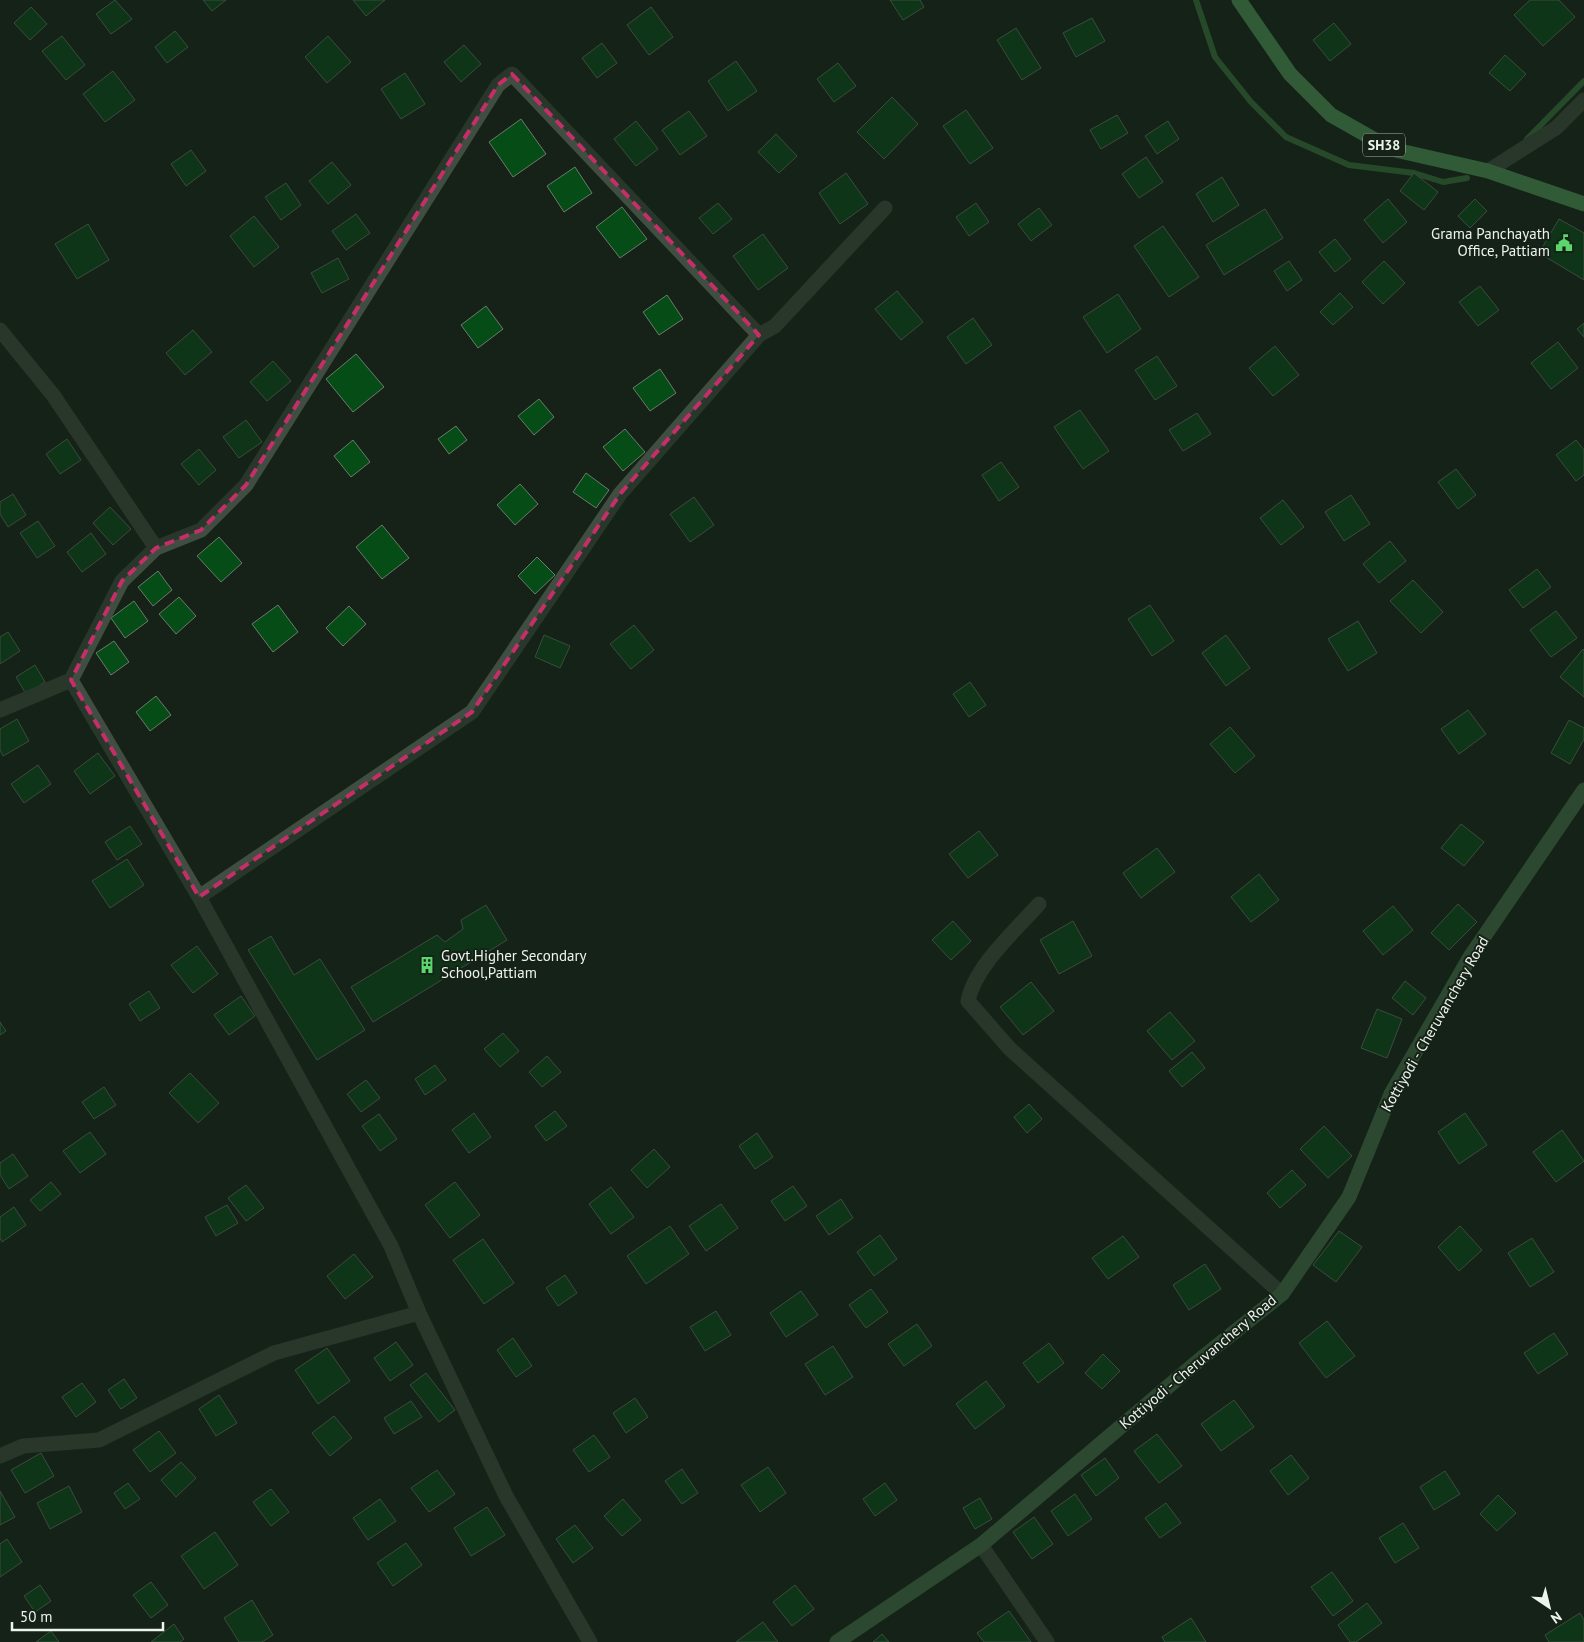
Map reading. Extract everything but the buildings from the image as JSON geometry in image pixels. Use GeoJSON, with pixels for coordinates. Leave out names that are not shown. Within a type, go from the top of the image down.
{"type":"FeatureCollection","features":[{"type":"Feature","properties":{"kind":"main road","name":"SH38"},"geometry":{"type":"LineString","coordinates":[[1239,0],[1290,74],[1330,115],[1391,149],[1488,171],[1584,204]]}},
{"type":"Feature","properties":{"kind":"main road","name":"Kottiyodi - Cheruvanchery Road"},"geometry":{"type":"LineString","coordinates":[[836,1642],[982,1545],[1203,1357],[1282,1294],[1349,1197],[1391,1094],[1470,957],[1584,790]]}},
{"type":"Feature","properties":{"kind":"street"},"geometry":{"type":"LineString","coordinates":[[0,710],[70,680],[122,581],[156,548],[201,530],[246,486],[498,85],[512,74],[759,335]]}},
{"type":"Feature","properties":{"kind":"street"},"geometry":{"type":"LineString","coordinates":[[1488,171],[1556,128],[1584,100]]}},
{"type":"Feature","properties":{"kind":"street"},"geometry":{"type":"LineString","coordinates":[[199,897],[472,712],[620,494],[759,335],[775,326],[884,208]]}},
{"type":"Feature","properties":{"kind":"street"},"geometry":{"type":"LineString","coordinates":[[0,330],[53,395],[156,548]]}},
{"type":"Feature","properties":{"kind":"street"},"geometry":{"type":"LineString","coordinates":[[70,680],[199,897],[391,1246],[419,1312],[506,1496],[590,1642]]}},
{"type":"Feature","properties":{"kind":"street"},"geometry":{"type":"LineString","coordinates":[[1039,904],[982,968],[971,986],[968,1001],[1010,1049],[1282,1294]]}},
{"type":"Feature","properties":{"kind":"street"},"geometry":{"type":"LineString","coordinates":[[0,1456],[23,1446],[99,1440],[274,1353],[419,1312]]}},
{"type":"Feature","properties":{"kind":"street"},"geometry":{"type":"LineString","coordinates":[[982,1545],[1047,1642]]}},
{"type":"Feature","properties":{"kind":"highlighted area"},"geometry":{"type":"Polygon","coordinates":[[[512,74],[759,335],[620,494],[472,712],[199,897],[71,680],[122,581],[156,548],[201,530],[246,485],[498,85],[512,74]]]}},
{"type":"Feature","properties":{"kind":"waterway"},"geometry":{"type":"LineString","coordinates":[[1196,0],[1215,57],[1251,102],[1286,137],[1349,165],[1414,173],[1443,182],[1467,178]]}},
{"type":"Feature","properties":{"kind":"waterway"},"geometry":{"type":"LineString","coordinates":[[1527,139],[1584,81]]}},
{"type":"Feature","properties":{"kind":"place","name":"Grama Panchayath Office, Pattiam"},"geometry":{"type":"Point","coordinates":[1564,243]}},
{"type":"Feature","properties":{"kind":"place","name":"Govt.Higher Secondary School,Pattiam"},"geometry":{"type":"Point","coordinates":[427,965]}}]}
